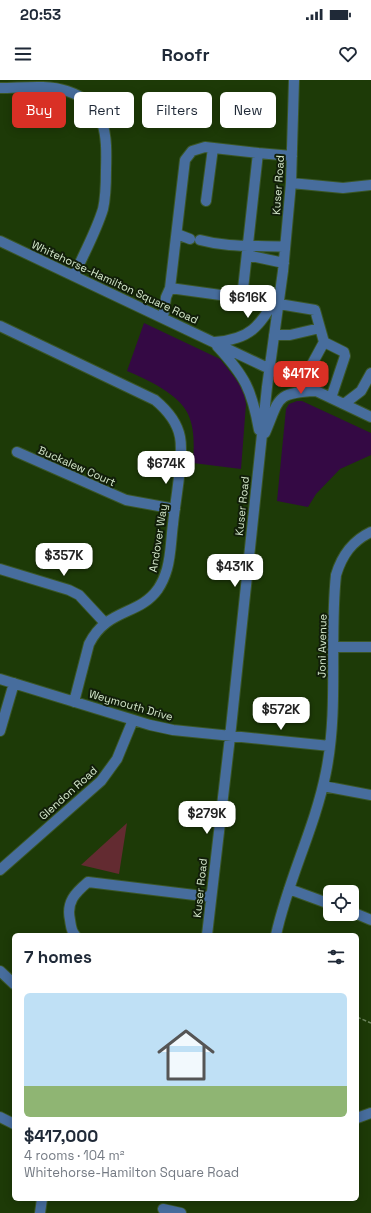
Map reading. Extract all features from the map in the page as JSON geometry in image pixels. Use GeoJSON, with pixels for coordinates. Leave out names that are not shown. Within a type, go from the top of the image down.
{"type":"FeatureCollection","features":[{"type":"Feature","properties":{"kind":"street","name":"Kuser Road"},"geometry":{"type":"LineString","coordinates":[[207,933],[230,737],[261,442],[284,263],[291,183],[294,80]]}},
{"type":"Feature","properties":{"kind":"street"},"geometry":{"type":"LineString","coordinates":[[0,88],[55,88],[66,90],[88,102],[95,110],[104,128],[107,138],[106,197],[102,211],[74,276]]}},
{"type":"Feature","properties":{"kind":"street"},"geometry":{"type":"LineString","coordinates":[[163,318],[166,297],[170,288],[186,160],[192,151],[205,147],[292,156]]}},
{"type":"Feature","properties":{"kind":"street"},"geometry":{"type":"LineString","coordinates":[[206,202],[213,148]]}},
{"type":"Feature","properties":{"kind":"street"},"geometry":{"type":"LineString","coordinates":[[170,288],[242,298],[258,153]]}},
{"type":"Feature","properties":{"kind":"street"},"geometry":{"type":"LineString","coordinates":[[291,183],[343,188],[371,185]]}},
{"type":"Feature","properties":{"kind":"street"},"geometry":{"type":"LineString","coordinates":[[177,234],[195,240],[247,251],[284,263]]}},
{"type":"Feature","properties":{"kind":"street","name":"Whitehorse-Hamilton Square Road"},"geometry":{"type":"LineString","coordinates":[[0,241],[371,416]]}},
{"type":"Feature","properties":{"kind":"street"},"geometry":{"type":"LineString","coordinates":[[247,251],[285,247]]}},
{"type":"Feature","properties":{"kind":"street"},"geometry":{"type":"LineString","coordinates":[[213,342],[241,338],[250,333],[280,292]]}},
{"type":"Feature","properties":{"kind":"street"},"geometry":{"type":"LineString","coordinates":[[278,304],[314,310],[324,342],[311,366],[295,380]]}},
{"type":"Feature","properties":{"kind":"street","name":"Andover Way"},"geometry":{"type":"LineString","coordinates":[[0,326],[149,396],[165,408],[177,426],[182,447],[167,568],[158,589],[142,604],[105,622],[94,636],[89,644],[74,702]]}},
{"type":"Feature","properties":{"kind":"street"},"geometry":{"type":"LineString","coordinates":[[274,335],[290,335],[320,328]]}},
{"type":"Feature","properties":{"kind":"street"},"geometry":{"type":"LineString","coordinates":[[213,342],[237,368],[250,389],[261,442]]}},
{"type":"Feature","properties":{"kind":"street"},"geometry":{"type":"LineString","coordinates":[[324,342],[344,352],[345,356],[331,398]]}},
{"type":"Feature","properties":{"kind":"street"},"geometry":{"type":"LineString","coordinates":[[344,404],[361,391],[371,373]]}},
{"type":"Feature","properties":{"kind":"street"},"geometry":{"type":"LineString","coordinates":[[261,442],[278,402],[284,396],[292,392],[316,390]]}},
{"type":"Feature","properties":{"kind":"street","name":"Buckalew Court"},"geometry":{"type":"LineString","coordinates":[[17,452],[126,500],[175,509]]}},
{"type":"Feature","properties":{"kind":"street","name":"Joni Avenue"},"geometry":{"type":"LineString","coordinates":[[277,933],[289,889],[317,809],[323,786],[330,746],[335,586],[339,565],[352,545],[371,532]]}},
{"type":"Feature","properties":{"kind":"street"},"geometry":{"type":"LineString","coordinates":[[0,569],[69,590],[83,599],[105,622]]}},
{"type":"Feature","properties":{"kind":"street"},"geometry":{"type":"LineString","coordinates":[[334,647],[371,647]]}},
{"type":"Feature","properties":{"kind":"street","name":"Weymouth Drive"},"geometry":{"type":"LineString","coordinates":[[0,679],[133,720],[173,730],[330,746]]}},
{"type":"Feature","properties":{"kind":"street"},"geometry":{"type":"LineString","coordinates":[[0,731],[14,683]]}},
{"type":"Feature","properties":{"kind":"street","name":"Glendon Road"},"geometry":{"type":"LineString","coordinates":[[0,870],[101,781],[117,759],[133,720]]}},
{"type":"Feature","properties":{"kind":"street"},"geometry":{"type":"LineString","coordinates":[[323,786],[371,795]]}},
{"type":"Feature","properties":{"kind":"street"},"geometry":{"type":"LineString","coordinates":[[74,933],[67,909],[75,893],[88,882],[211,896]]}},
{"type":"Feature","properties":{"kind":"street"},"geometry":{"type":"LineString","coordinates":[[289,889],[323,901]]}},
{"type":"Feature","properties":{"kind":"street"},"geometry":{"type":"LineString","coordinates":[[359,915],[371,920]]}},
{"type":"Feature","properties":{"kind":"street"},"geometry":{"type":"LineString","coordinates":[[0,971],[12,982]]}},
{"type":"Feature","properties":{"kind":"street"},"geometry":{"type":"LineString","coordinates":[[359,1117],[371,1113]]}},
{"type":"Feature","properties":{"kind":"street"},"geometry":{"type":"LineString","coordinates":[[0,1117],[12,1123]]}},
{"type":"Feature","properties":{"kind":"street"},"geometry":{"type":"LineString","coordinates":[[40,1213],[42,1201]]}},
{"type":"Feature","properties":{"kind":"street"},"geometry":{"type":"LineString","coordinates":[[164,1207],[181,1213]]}},
{"type":"Feature","properties":{"kind":"path"},"geometry":{"type":"LineString","coordinates":[[359,1018],[371,1023]]}},
{"type":"Feature","properties":{"kind":"shaded area"},"geometry":{"type":"Polygon","coordinates":[[[144,323],[220,359],[243,390],[246,404],[241,469],[193,463],[193,432],[188,414],[184,407],[161,388],[127,371],[144,323]]]}},
{"type":"Feature","properties":{"kind":"shaded area"},"geometry":{"type":"Polygon","coordinates":[[[302,401],[371,433],[371,455],[340,469],[316,494],[308,507],[277,501],[286,409],[289,404],[302,401]]]}},
{"type":"Feature","properties":{"kind":"shaded area"},"geometry":{"type":"Polygon","coordinates":[[[127,823],[119,874],[81,865],[127,823]]]}}]}
